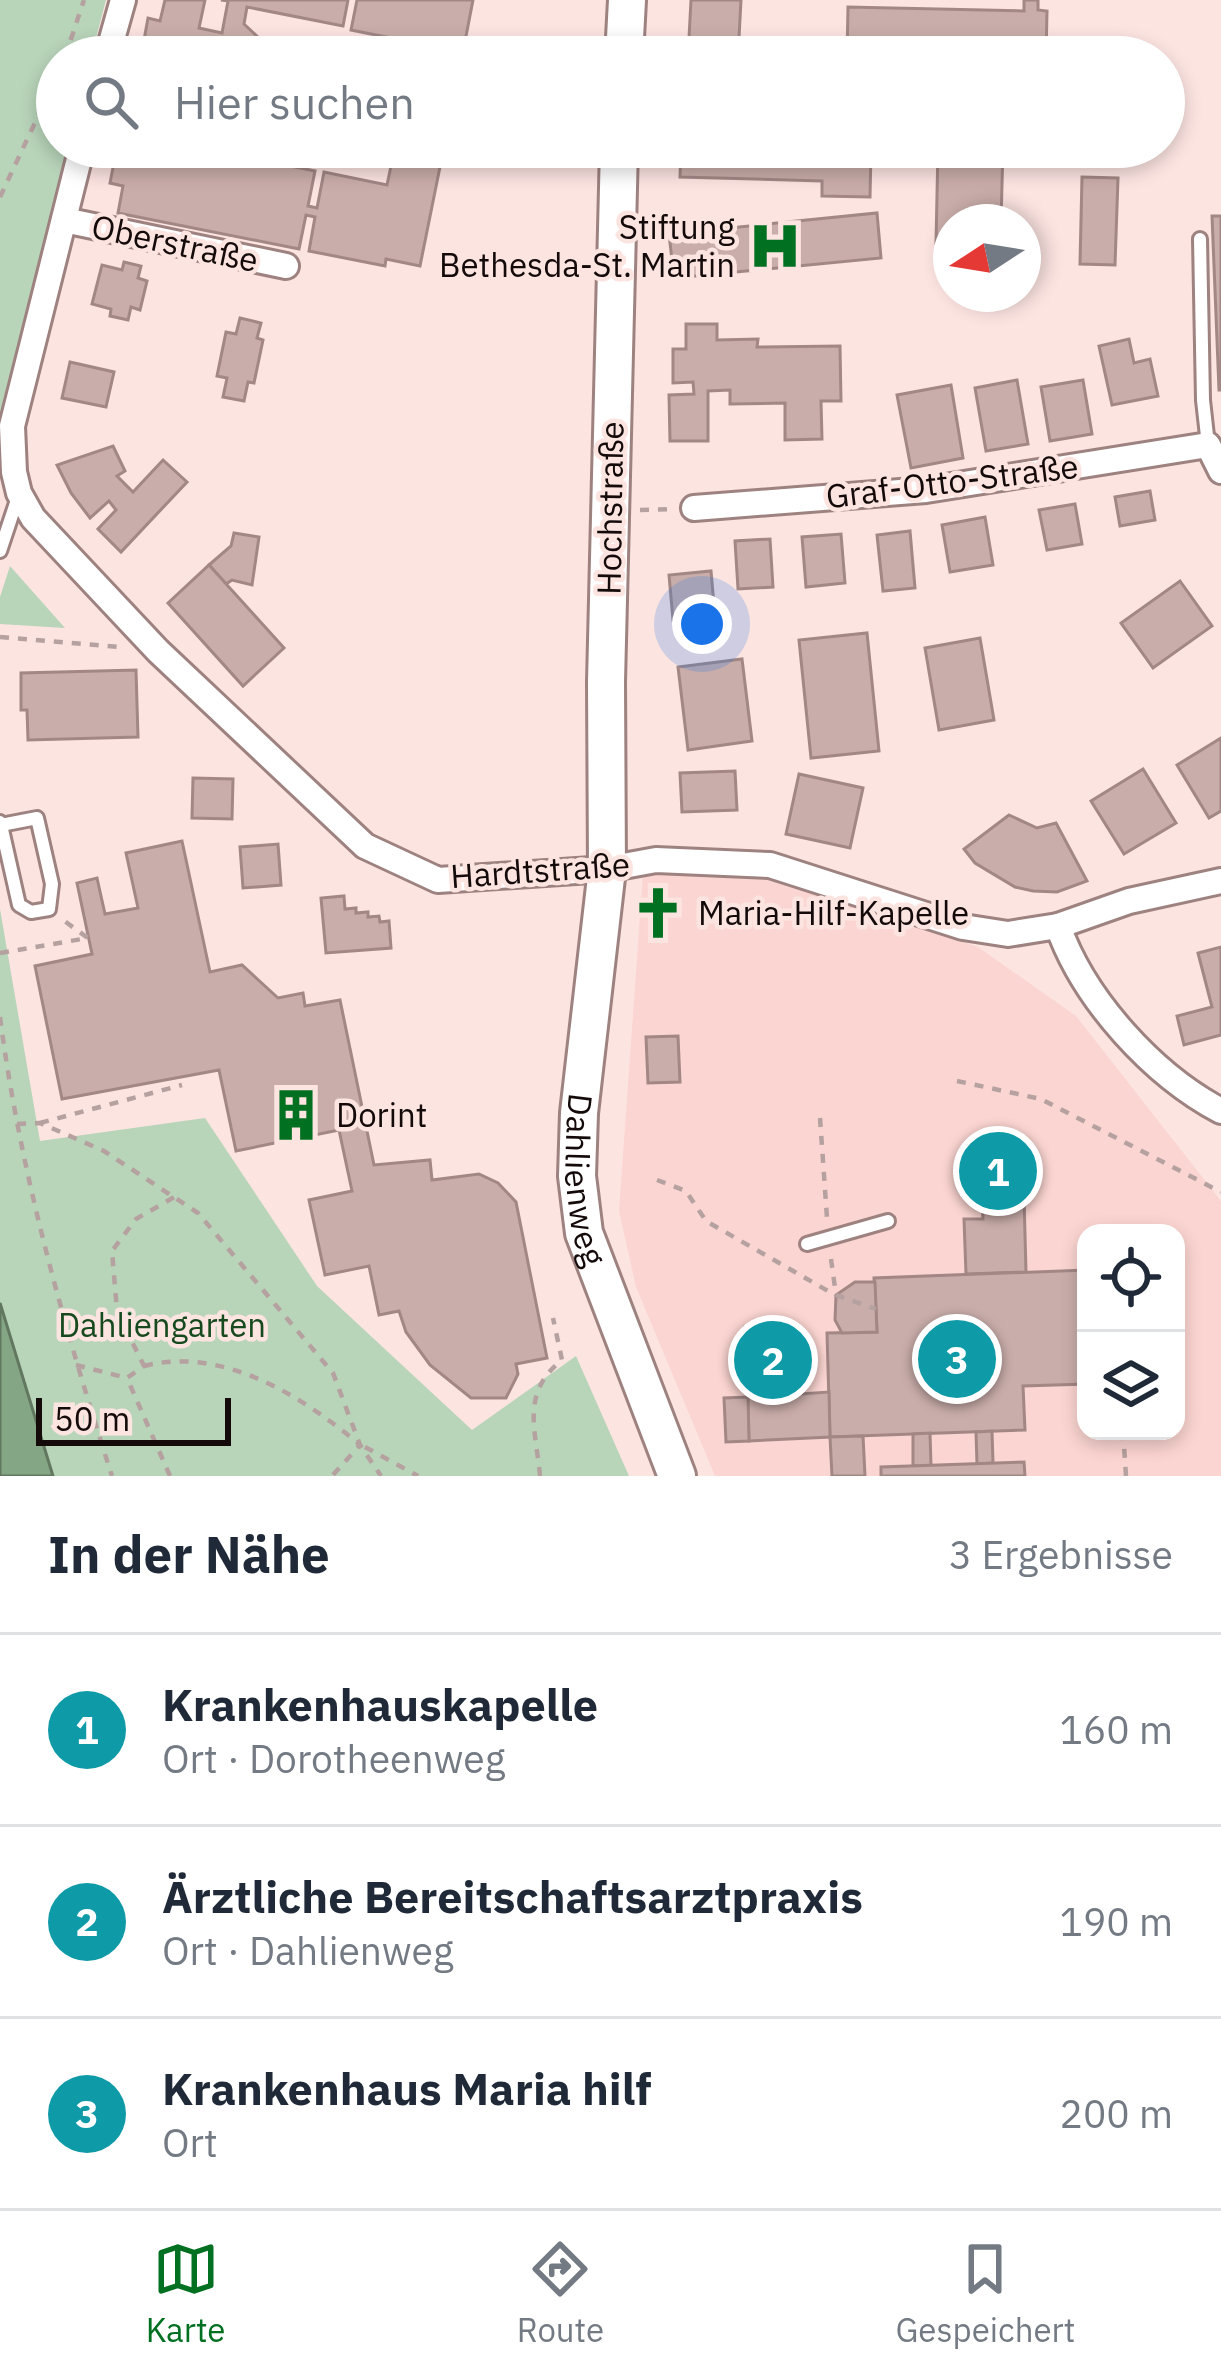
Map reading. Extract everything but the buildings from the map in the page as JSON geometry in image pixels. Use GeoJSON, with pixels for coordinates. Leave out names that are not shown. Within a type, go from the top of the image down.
{"type":"FeatureCollection","features":[{"type":"Feature","properties":{"kind":"street"},"geometry":{"type":"LineString","coordinates":[[113,36],[123,0]]}},
{"type":"Feature","properties":{"kind":"street"},"geometry":{"type":"LineString","coordinates":[[625,36],[627,0]]}},
{"type":"Feature","properties":{"kind":"street","name":"Oberstraße"},"geometry":{"type":"LineString","coordinates":[[11,485],[12,426],[77,168]]}},
{"type":"Feature","properties":{"kind":"street","name":"Hochstraße"},"geometry":{"type":"LineString","coordinates":[[608,869],[606,661],[618,168]]}},
{"type":"Feature","properties":{"kind":"street","name":"Oberstraße"},"geometry":{"type":"LineString","coordinates":[[64,220],[286,266]]}},
{"type":"Feature","properties":{"kind":"street"},"geometry":{"type":"LineString","coordinates":[[1208,445],[1221,471]]}},
{"type":"Feature","properties":{"kind":"street","name":"Graf-Otto-Straße"},"geometry":{"type":"LineString","coordinates":[[682,508],[926,490],[1208,445]]}},
{"type":"Feature","properties":{"kind":"street","name":"Hardtstraße"},"geometry":{"type":"LineString","coordinates":[[11,485],[33,518],[158,651],[365,846],[438,880],[608,869],[656,860],[770,866],[963,927],[1008,934],[1058,926],[1129,901],[1221,881]]}},
{"type":"Feature","properties":{"kind":"street","name":"Dahlienweg"},"geometry":{"type":"LineString","coordinates":[[608,869],[579,1113],[579,1195],[584,1233],[677,1476]]}},
{"type":"Feature","properties":{"kind":"street"},"geometry":{"type":"LineString","coordinates":[[1058,926],[1067,953],[1132,1044],[1190,1094],[1221,1111]]}},
{"type":"Feature","properties":{"kind":"lane"},"geometry":{"type":"LineString","coordinates":[[1200,238],[1208,445]]}},
{"type":"Feature","properties":{"kind":"lane"},"geometry":{"type":"LineString","coordinates":[[0,551],[11,485]]}},
{"type":"Feature","properties":{"kind":"lane"},"geometry":{"type":"LineString","coordinates":[[37,818],[52,884],[49,909],[31,912],[19,905],[0,823],[37,818]]}},
{"type":"Feature","properties":{"kind":"lane"},"geometry":{"type":"LineString","coordinates":[[807,1244],[888,1221]]}},
{"type":"Feature","properties":{"kind":"path"},"geometry":{"type":"LineString","coordinates":[[72,36],[84,0]]}},
{"type":"Feature","properties":{"kind":"path"},"geometry":{"type":"LineString","coordinates":[[0,197],[36,121]]}},
{"type":"Feature","properties":{"kind":"path"},"geometry":{"type":"LineString","coordinates":[[631,510],[682,508]]}},
{"type":"Feature","properties":{"kind":"path"},"geometry":{"type":"LineString","coordinates":[[0,638],[158,651]]}},
{"type":"Feature","properties":{"kind":"path"},"geometry":{"type":"LineString","coordinates":[[0,953],[88,938],[49,909]]}},
{"type":"Feature","properties":{"kind":"path"},"geometry":{"type":"LineString","coordinates":[[0,1017],[17,1124],[76,1365],[112,1476]]}},
{"type":"Feature","properties":{"kind":"path"},"geometry":{"type":"LineString","coordinates":[[956,1081],[1040,1099],[1221,1192]]}},
{"type":"Feature","properties":{"kind":"path"},"geometry":{"type":"LineString","coordinates":[[17,1124],[40,1123],[182,1085]]}},
{"type":"Feature","properties":{"kind":"path"},"geometry":{"type":"LineString","coordinates":[[40,1123],[104,1151],[198,1213],[333,1373],[360,1444],[382,1476]]}},
{"type":"Feature","properties":{"kind":"path"},"geometry":{"type":"LineString","coordinates":[[657,1180],[686,1191],[706,1221],[836,1295]]}},
{"type":"Feature","properties":{"kind":"path"},"geometry":{"type":"LineString","coordinates":[[144,1366],[117,1311],[112,1251],[136,1219],[176,1196]]}},
{"type":"Feature","properties":{"kind":"path"},"geometry":{"type":"LineString","coordinates":[[540,1476],[531,1413],[544,1375],[562,1360],[553,1318]]}},
{"type":"Feature","properties":{"kind":"path"},"geometry":{"type":"LineString","coordinates":[[76,1365],[127,1378],[144,1366],[174,1358],[221,1366],[283,1390],[325,1415],[360,1444],[418,1476]]}},
{"type":"Feature","properties":{"kind":"path"},"geometry":{"type":"LineString","coordinates":[[127,1378],[170,1476]]}},
{"type":"Feature","properties":{"kind":"path"},"geometry":{"type":"LineString","coordinates":[[1124,1440],[1126,1476]]}},
{"type":"Feature","properties":{"kind":"path"},"geometry":{"type":"LineString","coordinates":[[332,1476],[360,1444]]}},
{"type":"Feature","properties":{"kind":"shaded area"},"geometry":{"type":"Polygon","coordinates":[[[643,874],[773,878],[978,947],[1076,1016],[1221,1201],[1221,1476],[715,1476],[636,1287],[619,1211],[643,874]]]}},
{"type":"Feature","properties":{"kind":"shaded area"},"geometry":{"type":"Polygon","coordinates":[[[0,1303],[53,1476],[0,1476],[0,1303]]]}},
{"type":"Feature","properties":{"kind":"green space"},"geometry":{"type":"Polygon","coordinates":[[[0,0],[106,0],[97,36],[36,36],[36,168],[64,168],[0,424],[0,0]]]}},
{"type":"Feature","properties":{"kind":"green space"},"geometry":{"type":"Polygon","coordinates":[[[10,566],[65,628],[0,624],[0,597],[10,566]]]}},
{"type":"Feature","properties":{"kind":"green space","name":"Dahliengarten"},"geometry":{"type":"Polygon","coordinates":[[[0,909],[40,1141],[205,1118],[317,1286],[472,1430],[576,1356],[629,1476],[53,1476],[0,1303],[0,909]]]}},
{"type":"Feature","properties":{"kind":"place","name":"Stiftung Bethesda-St. Martin"},"geometry":{"type":"Point","coordinates":[775,246]}},
{"type":"Feature","properties":{"kind":"place","name":"Maria-Hilf-Kapelle"},"geometry":{"type":"Point","coordinates":[658,913]}},
{"type":"Feature","properties":{"kind":"place","name":"Dorint"},"geometry":{"type":"Point","coordinates":[296,1115]}},
{"type":"Feature","properties":{"kind":"place","name":"Krankenhauskapelle"},"geometry":{"type":"Point","coordinates":[998,1171]}},
{"type":"Feature","properties":{"kind":"place","name":"Krankenhaus Maria hilf"},"geometry":{"type":"Point","coordinates":[957,1359]}},
{"type":"Feature","properties":{"kind":"place","name":"Ärztliche Bereitschaftsarztpraxis"},"geometry":{"type":"Point","coordinates":[773,1360]}}]}
